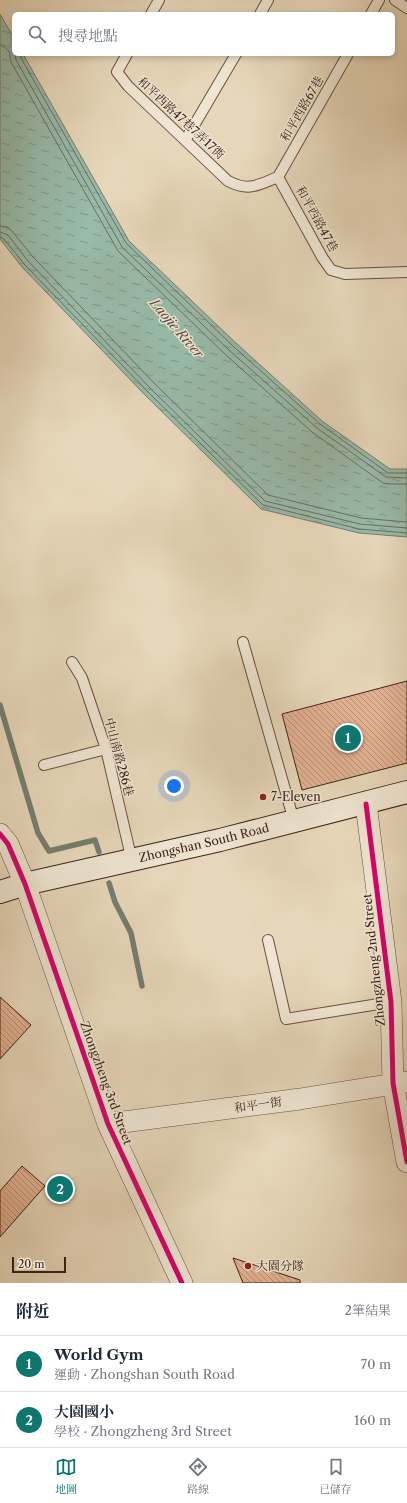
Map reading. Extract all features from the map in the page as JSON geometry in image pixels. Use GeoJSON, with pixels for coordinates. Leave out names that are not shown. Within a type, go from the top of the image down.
{"type":"FeatureCollection","features":[{"type":"Feature","properties":{"kind":"main road","name":"Zhongshan South Road"},"geometry":{"type":"LineString","coordinates":[[0,892],[25,884],[132,861],[366,804],[407,792]]}},
{"type":"Feature","properties":{"kind":"street","name":"Zhongzheng 2nd Street"},"geometry":{"type":"LineString","coordinates":[[366,804],[391,1002],[407,1162]]}},
{"type":"Feature","properties":{"kind":"street","name":"Zhongzheng 3rd Street"},"geometry":{"type":"LineString","coordinates":[[0,834],[8,844],[25,884],[108,1124],[182,1283]]}},
{"type":"Feature","properties":{"kind":"street","name":"和平一街"},"geometry":{"type":"LineString","coordinates":[[108,1124],[300,1099],[400,1082]]}},
{"type":"Feature","properties":{"kind":"lane"},"geometry":{"type":"LineString","coordinates":[[151,12],[159,0]]}},
{"type":"Feature","properties":{"kind":"lane"},"geometry":{"type":"LineString","coordinates":[[261,12],[268,0]]}},
{"type":"Feature","properties":{"kind":"lane"},"geometry":{"type":"LineString","coordinates":[[372,12],[379,0]]}},
{"type":"Feature","properties":{"kind":"lane"},"geometry":{"type":"LineString","coordinates":[[395,0],[407,8]]}},
{"type":"Feature","properties":{"kind":"lane","name":"和平西路47巷7弄17衖"},"geometry":{"type":"LineString","coordinates":[[126,56],[117,72],[128,86],[186,139],[228,181],[239,187],[257,186],[278,176]]}},
{"type":"Feature","properties":{"kind":"lane"},"geometry":{"type":"LineString","coordinates":[[186,139],[235,56]]}},
{"type":"Feature","properties":{"kind":"lane","name":"和平西路67巷"},"geometry":{"type":"LineString","coordinates":[[278,176],[347,56]]}},
{"type":"Feature","properties":{"kind":"lane","name":"和平西路47巷"},"geometry":{"type":"LineString","coordinates":[[278,176],[322,257],[331,270],[345,274],[407,272]]}},
{"type":"Feature","properties":{"kind":"lane"},"geometry":{"type":"LineString","coordinates":[[243,642],[294,821]]}},
{"type":"Feature","properties":{"kind":"lane","name":"中山南路286巷"},"geometry":{"type":"LineString","coordinates":[[72,662],[82,678],[106,749],[132,861]]}},
{"type":"Feature","properties":{"kind":"lane"},"geometry":{"type":"LineString","coordinates":[[44,765],[106,749]]}},
{"type":"Feature","properties":{"kind":"lane"},"geometry":{"type":"LineString","coordinates":[[268,940],[286,1019],[391,1002]]}},
{"type":"Feature","properties":{"kind":"water","name":"Laojie River"},"geometry":{"type":"Polygon","coordinates":[[[0,14],[12,35],[12,56],[24,56],[129,241],[237,344],[322,421],[390,469],[407,469],[407,537],[359,533],[261,509],[145,395],[22,267],[0,239],[0,14]]]}},
{"type":"Feature","properties":{"kind":"building"},"geometry":{"type":"Polygon","coordinates":[[[407,681],[407,763],[302,790],[282,714],[407,681]]]}},
{"type":"Feature","properties":{"kind":"building"},"geometry":{"type":"Polygon","coordinates":[[[0,997],[31,1025],[0,1059],[0,997]]]}},
{"type":"Feature","properties":{"kind":"building"},"geometry":{"type":"Polygon","coordinates":[[[22,1166],[45,1186],[0,1237],[0,1191],[22,1166]]]}},
{"type":"Feature","properties":{"kind":"building","name":"大園分隊"},"geometry":{"type":"Polygon","coordinates":[[[233,1258],[300,1280],[300,1283],[243,1283],[233,1258]]]}},
{"type":"Feature","properties":{"kind":"waterway"},"geometry":{"type":"LineString","coordinates":[[0,705],[38,833],[49,851],[95,840],[99,852]]}},
{"type":"Feature","properties":{"kind":"waterway"},"geometry":{"type":"LineString","coordinates":[[109,883],[115,902],[131,933],[142,986]]}},
{"type":"Feature","properties":{"kind":"cycle path"},"geometry":{"type":"LineString","coordinates":[[366,804],[391,1002],[393,1083],[407,1162]]}},
{"type":"Feature","properties":{"kind":"cycle path"},"geometry":{"type":"LineString","coordinates":[[0,834],[8,844],[25,884],[108,1124],[182,1283]]}},
{"type":"Feature","properties":{"kind":"place","name":"World Gym"},"geometry":{"type":"Point","coordinates":[348,738]}},
{"type":"Feature","properties":{"kind":"place","name":"7-Eleven"},"geometry":{"type":"Point","coordinates":[263,797]}},
{"type":"Feature","properties":{"kind":"place","name":"大園國小"},"geometry":{"type":"Point","coordinates":[60,1189]}},
{"type":"Feature","properties":{"kind":"place","name":"大園分隊"},"geometry":{"type":"Point","coordinates":[248,1266]}}]}
